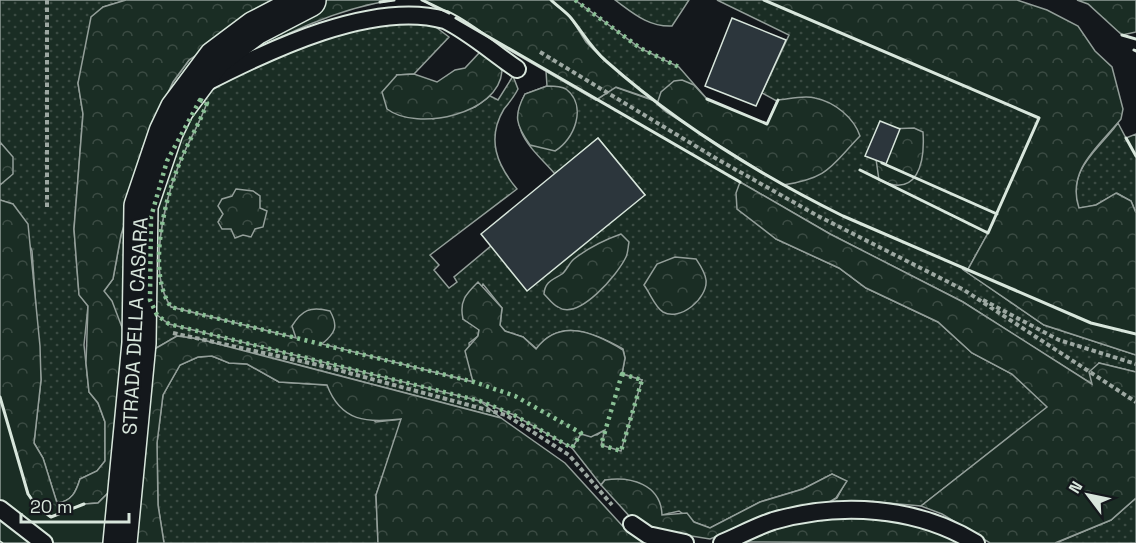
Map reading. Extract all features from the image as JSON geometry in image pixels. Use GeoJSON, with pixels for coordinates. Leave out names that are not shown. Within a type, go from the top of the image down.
{"type":"FeatureCollection","features":[{"type":"Feature","properties":{"kind":"street","name":"STRADA DELLA CASARA"},"geometry":{"type":"LineString","coordinates":[[120,543],[139,343],[141,206],[166,132],[189,91],[215,58],[255,28],[309,0]]}},
{"type":"Feature","properties":{"kind":"lane"},"geometry":{"type":"LineString","coordinates":[[189,91],[262,53],[339,20],[370,10],[407,9],[445,20],[517,69]]}},
{"type":"Feature","properties":{"kind":"lane"},"geometry":{"type":"LineString","coordinates":[[0,508],[44,543]]}},
{"type":"Feature","properties":{"kind":"lane"},"geometry":{"type":"LineString","coordinates":[[722,543],[771,522],[809,513],[871,510],[904,513],[933,521],[976,543]]}},
{"type":"Feature","properties":{"kind":"lane"},"geometry":{"type":"LineString","coordinates":[[632,524],[648,535],[685,543]]}},
{"type":"Feature","properties":{"kind":"path"},"geometry":{"type":"LineString","coordinates":[[47,0],[47,209]]}},
{"type":"Feature","properties":{"kind":"path"},"geometry":{"type":"LineString","coordinates":[[531,47],[717,159],[818,216],[1059,340],[1136,364]]}},
{"type":"Feature","properties":{"kind":"path"},"geometry":{"type":"LineString","coordinates":[[964,290],[1136,402]]}},
{"type":"Feature","properties":{"kind":"path"},"geometry":{"type":"LineString","coordinates":[[139,343],[177,332],[506,415],[570,455],[613,506],[632,524]]}},
{"type":"Feature","properties":{"kind":"green space"},"geometry":{"type":"Polygon","coordinates":[[[0,0],[126,0],[103,7],[78,83],[83,114],[74,229],[79,294],[88,306],[84,345],[89,392],[98,403],[105,422],[105,461],[97,471],[80,479],[70,498],[57,503],[43,458],[34,443],[41,380],[32,251],[13,204],[0,200],[0,0]]]}},
{"type":"Feature","properties":{"kind":"green space"},"geometry":{"type":"Polygon","coordinates":[[[126,0],[287,0],[237,28],[189,60],[173,82],[142,149],[138,182],[121,235],[113,279],[104,291],[112,301],[126,338],[110,491],[98,503],[84,504],[51,517],[0,482],[0,200],[13,204],[28,224],[40,346],[41,380],[34,443],[43,458],[57,503],[70,498],[80,479],[97,471],[105,461],[105,422],[98,403],[89,392],[86,363],[88,306],[79,295],[74,229],[83,114],[78,83],[91,17],[103,7],[126,0]]]}},
{"type":"Feature","properties":{"kind":"green space"},"geometry":{"type":"Polygon","coordinates":[[[323,0],[394,0],[332,16],[235,60],[323,0]]]}},
{"type":"Feature","properties":{"kind":"green space"},"geometry":{"type":"Polygon","coordinates":[[[422,0],[551,0],[571,18],[586,42],[603,59],[654,100],[616,87],[596,100],[422,0]]]}},
{"type":"Feature","properties":{"kind":"green space"},"geometry":{"type":"Polygon","coordinates":[[[551,0],[575,0],[640,48],[679,67],[707,99],[767,124],[777,101],[762,93],[789,35],[717,0],[764,0],[1039,118],[988,233],[967,271],[964,270],[1044,325],[1136,355],[1136,372],[1099,363],[1093,385],[963,302],[830,234],[740,182],[776,239],[839,268],[866,288],[938,322],[972,353],[1012,374],[1048,407],[921,506],[866,501],[826,504],[837,498],[846,481],[832,474],[803,489],[760,502],[710,528],[694,522],[679,511],[662,515],[605,480],[601,485],[572,448],[581,433],[597,435],[605,429],[642,380],[622,374],[625,358],[623,349],[589,334],[566,331],[556,333],[546,339],[537,349],[523,337],[505,331],[500,326],[502,308],[483,284],[463,319],[479,329],[478,336],[469,343],[474,382],[171,307],[164,293],[160,276],[160,238],[173,182],[206,104],[200,100],[222,81],[346,25],[425,19],[449,37],[414,74],[397,75],[433,119],[475,107],[490,96],[498,100],[513,76],[518,89],[499,120],[495,141],[499,161],[517,189],[430,255],[439,265],[434,270],[449,288],[457,282],[454,277],[491,246],[645,195],[598,138],[555,174],[524,138],[518,118],[520,107],[525,94],[547,86],[546,71],[596,100],[615,87],[652,100],[603,59],[586,42],[571,18],[551,0]]]}},
{"type":"Feature","properties":{"kind":"green space"},"geometry":{"type":"Polygon","coordinates":[[[615,0],[689,0],[672,26],[663,26],[648,22],[615,0]]]}},
{"type":"Feature","properties":{"kind":"green space"},"geometry":{"type":"Polygon","coordinates":[[[764,0],[1017,0],[1047,10],[1078,26],[1095,51],[1112,67],[1123,109],[1121,119],[1087,159],[1077,182],[1076,194],[1079,208],[1096,205],[1116,193],[1131,201],[1136,213],[1136,355],[1044,325],[962,269],[967,271],[988,233],[1039,118],[764,0]]]}},
{"type":"Feature","properties":{"kind":"green space"},"geometry":{"type":"Polygon","coordinates":[[[1077,0],[1136,0],[1136,32],[1122,35],[1088,4],[1077,0]]]}},
{"type":"Feature","properties":{"kind":"green space"},"geometry":{"type":"Polygon","coordinates":[[[237,28],[198,65],[127,367],[104,291],[113,279],[121,235],[138,182],[142,149],[173,82],[189,60],[237,28]]]}},
{"type":"Feature","properties":{"kind":"green space"},"geometry":{"type":"Polygon","coordinates":[[[480,52],[496,61],[502,71],[497,86],[487,98],[472,108],[455,115],[417,119],[400,116],[387,109],[382,92],[397,75],[414,74],[437,82],[455,70],[465,68],[480,52]]]}},
{"type":"Feature","properties":{"kind":"green space"},"geometry":{"type":"Polygon","coordinates":[[[682,80],[694,85],[707,99],[767,124],[778,100],[806,97],[822,100],[843,112],[853,123],[860,136],[828,170],[810,179],[783,185],[666,112],[657,104],[661,92],[674,81],[682,80]]]}},
{"type":"Feature","properties":{"kind":"green space"},"geometry":{"type":"Polygon","coordinates":[[[547,86],[566,89],[573,96],[576,104],[576,122],[573,131],[562,146],[555,151],[530,145],[518,120],[519,108],[525,94],[547,86]]]}},
{"type":"Feature","properties":{"kind":"green space"},"geometry":{"type":"Polygon","coordinates":[[[200,100],[207,103],[181,159],[168,199],[160,238],[160,276],[164,293],[171,307],[296,338],[292,326],[299,316],[312,309],[330,311],[335,326],[330,336],[322,344],[473,382],[465,351],[478,336],[479,330],[463,319],[462,307],[467,294],[478,282],[502,308],[500,325],[505,331],[523,337],[536,349],[545,339],[556,333],[578,331],[601,338],[623,350],[625,358],[622,374],[642,380],[621,451],[601,445],[605,430],[591,437],[581,434],[572,448],[514,415],[480,401],[169,324],[157,315],[150,300],[149,240],[167,161],[200,100]]]}},
{"type":"Feature","properties":{"kind":"green space"},"geometry":{"type":"Polygon","coordinates":[[[1118,123],[1126,138],[1136,134],[1136,213],[1131,201],[1117,193],[1096,205],[1078,209],[1076,194],[1080,171],[1118,123]]]}},
{"type":"Feature","properties":{"kind":"green space"},"geometry":{"type":"Polygon","coordinates":[[[914,128],[923,132],[922,155],[916,174],[911,181],[903,185],[892,185],[879,180],[874,145],[887,129],[914,128]]]}},
{"type":"Feature","properties":{"kind":"green space"},"geometry":{"type":"Polygon","coordinates":[[[0,142],[13,157],[13,174],[0,185],[0,142]]]}},
{"type":"Feature","properties":{"kind":"green space"},"geometry":{"type":"Polygon","coordinates":[[[740,182],[830,234],[963,302],[1092,384],[1089,372],[1099,363],[1136,372],[1136,498],[1111,520],[1055,543],[990,543],[942,514],[921,506],[1047,407],[1012,374],[972,353],[938,322],[866,288],[839,268],[776,239],[737,209],[736,193],[740,182]]]}},
{"type":"Feature","properties":{"kind":"green space"},"geometry":{"type":"Polygon","coordinates":[[[236,189],[253,191],[260,196],[260,208],[267,211],[263,227],[255,229],[251,237],[243,235],[235,238],[231,229],[222,229],[218,222],[223,214],[218,206],[222,199],[232,196],[236,189]]]}},
{"type":"Feature","properties":{"kind":"green space"},"geometry":{"type":"Polygon","coordinates":[[[621,234],[629,242],[628,252],[622,265],[607,284],[587,302],[567,310],[556,306],[544,294],[548,284],[564,272],[574,259],[596,245],[621,234]]]}},
{"type":"Feature","properties":{"kind":"green space"},"geometry":{"type":"Polygon","coordinates":[[[675,257],[696,259],[706,280],[703,294],[698,301],[685,311],[670,314],[658,307],[644,285],[657,264],[675,257]]]}},
{"type":"Feature","properties":{"kind":"green space"},"geometry":{"type":"Polygon","coordinates":[[[150,300],[157,315],[480,401],[501,418],[199,339],[177,336],[146,354],[150,300]]]}},
{"type":"Feature","properties":{"kind":"green space"},"geometry":{"type":"Polygon","coordinates":[[[177,336],[199,339],[501,418],[565,463],[628,532],[646,543],[378,543],[376,495],[401,419],[377,421],[356,417],[340,406],[327,385],[279,382],[247,364],[229,363],[212,356],[198,357],[180,365],[163,395],[157,443],[158,505],[164,543],[129,543],[146,354],[177,336]]]}},
{"type":"Feature","properties":{"kind":"green space"},"geometry":{"type":"Polygon","coordinates":[[[212,356],[229,363],[247,364],[279,382],[327,385],[376,422],[402,419],[376,495],[378,543],[164,543],[158,505],[157,443],[163,395],[180,365],[198,357],[212,356]]]}},
{"type":"Feature","properties":{"kind":"green space"},"geometry":{"type":"Polygon","coordinates":[[[0,397],[28,493],[37,507],[50,517],[84,504],[98,503],[110,491],[109,543],[0,543],[0,397]]]}},
{"type":"Feature","properties":{"kind":"green space"},"geometry":{"type":"Polygon","coordinates":[[[832,474],[847,481],[836,498],[826,504],[790,508],[710,539],[660,531],[632,519],[601,485],[605,480],[615,479],[642,484],[656,496],[662,515],[687,513],[694,522],[710,528],[760,502],[803,489],[832,474]]]}},
{"type":"Feature","properties":{"kind":"green space"},"geometry":{"type":"Polygon","coordinates":[[[1136,498],[1136,543],[1056,543],[1111,520],[1136,498]]]}},
{"type":"Feature","properties":{"kind":"green space"},"geometry":{"type":"Polygon","coordinates":[[[840,518],[916,524],[960,543],[742,542],[793,523],[840,518]]]}},
{"type":"Feature","properties":{"kind":"building"},"geometry":{"type":"Polygon","coordinates":[[[732,18],[786,40],[756,106],[705,86],[732,18]]]}},
{"type":"Feature","properties":{"kind":"building"},"geometry":{"type":"Polygon","coordinates":[[[880,121],[900,129],[886,164],[865,156],[880,121]]]}},
{"type":"Feature","properties":{"kind":"building"},"geometry":{"type":"Polygon","coordinates":[[[598,138],[645,195],[527,291],[481,234],[598,138]]]}},
{"type":"Feature","properties":{"kind":"hedge"},"geometry":{"type":"LineString","coordinates":[[575,0],[640,48],[679,67]]}},
{"type":"Feature","properties":{"kind":"hedge"},"geometry":{"type":"LineString","coordinates":[[200,100],[207,103],[181,159],[168,199],[160,238],[160,276],[164,293],[171,307],[474,382],[515,396],[581,433],[572,448],[514,415],[480,401],[169,324],[157,315],[150,300],[151,217],[167,161],[200,100]]}},
{"type":"Feature","properties":{"kind":"hedge"},"geometry":{"type":"LineString","coordinates":[[622,374],[642,380],[621,451],[601,445],[622,374]]}},
{"type":"Feature","properties":{"kind":"wall"},"geometry":{"type":"LineString","coordinates":[[380,2],[394,0]]}},
{"type":"Feature","properties":{"kind":"wall"},"geometry":{"type":"LineString","coordinates":[[422,0],[449,13]]}},
{"type":"Feature","properties":{"kind":"wall"},"geometry":{"type":"LineString","coordinates":[[551,0],[571,18],[591,46],[633,84],[689,126],[780,183],[843,216],[1091,323],[1136,334]]}},
{"type":"Feature","properties":{"kind":"wall"},"geometry":{"type":"LineString","coordinates":[[764,0],[1039,118],[988,233],[860,170]]}},
{"type":"Feature","properties":{"kind":"wall"},"geometry":{"type":"LineString","coordinates":[[456,18],[740,182]]}},
{"type":"Feature","properties":{"kind":"wall"},"geometry":{"type":"LineString","coordinates":[[1122,35],[1136,39]]}},
{"type":"Feature","properties":{"kind":"wall"},"geometry":{"type":"LineString","coordinates":[[707,99],[767,124],[778,100]]}},
{"type":"Feature","properties":{"kind":"wall"},"geometry":{"type":"LineString","coordinates":[[1126,138],[1136,156]]}},
{"type":"Feature","properties":{"kind":"wall"},"geometry":{"type":"LineString","coordinates":[[882,163],[997,214]]}},
{"type":"Feature","properties":{"kind":"wall"},"geometry":{"type":"LineString","coordinates":[[0,397],[28,494],[37,507],[51,517],[84,504]]}}]}
